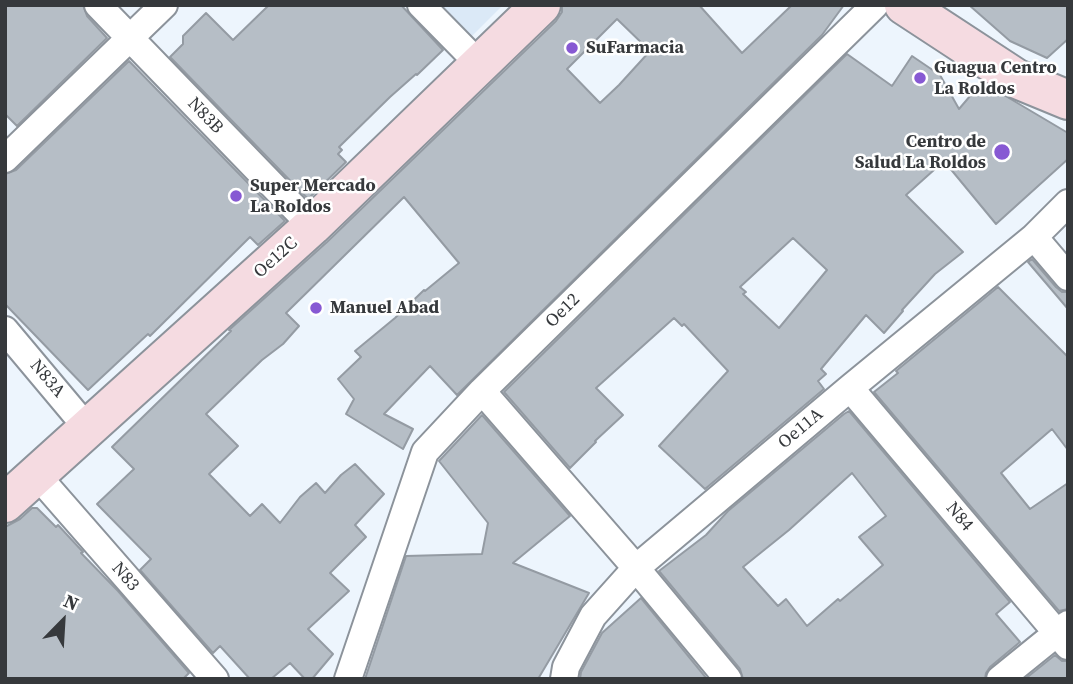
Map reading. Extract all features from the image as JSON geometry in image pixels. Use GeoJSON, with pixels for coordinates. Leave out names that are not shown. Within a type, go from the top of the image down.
{"type":"FeatureCollection","features":[{"type":"Feature","properties":{"kind":"main road","name":"Oe12C"},"geometry":{"type":"LineString","coordinates":[[5,503],[312,226],[541,5]]}},
{"type":"Feature","properties":{"kind":"main road"},"geometry":{"type":"LineString","coordinates":[[904,5],[1017,79],[1068,100]]}},
{"type":"Feature","properties":{"kind":"street","name":"N83B"},"geometry":{"type":"LineString","coordinates":[[98,5],[312,226]]}},
{"type":"Feature","properties":{"kind":"street"},"geometry":{"type":"LineString","coordinates":[[5,159],[164,5]]}},
{"type":"Feature","properties":{"kind":"street"},"geometry":{"type":"LineString","coordinates":[[421,5],[480,64]]}},
{"type":"Feature","properties":{"kind":"street","name":"Oe12"},"geometry":{"type":"LineString","coordinates":[[348,679],[425,452],[482,391],[875,5]]}},
{"type":"Feature","properties":{"kind":"street","name":"Oe11A"},"geometry":{"type":"LineString","coordinates":[[564,679],[566,667],[593,616],[636,568],[1034,237],[1068,203]]}},
{"type":"Feature","properties":{"kind":"street"},"geometry":{"type":"LineString","coordinates":[[1034,237],[1068,277]]}},
{"type":"Feature","properties":{"kind":"street","name":"N83A"},"geometry":{"type":"LineString","coordinates":[[5,330],[88,429]]}},
{"type":"Feature","properties":{"kind":"street","name":"N84"},"geometry":{"type":"LineString","coordinates":[[850,388],[1064,634]]}},
{"type":"Feature","properties":{"kind":"street"},"geometry":{"type":"LineString","coordinates":[[482,391],[636,568],[728,679]]}},
{"type":"Feature","properties":{"kind":"street","name":"N83"},"geometry":{"type":"LineString","coordinates":[[36,474],[203,675]]}},
{"type":"Feature","properties":{"kind":"street"},"geometry":{"type":"LineString","coordinates":[[1000,679],[1064,634]]}},
{"type":"Feature","properties":{"kind":"shaded area"},"geometry":{"type":"Polygon","coordinates":[[[434,5],[503,5],[469,39],[434,5]]]}},
{"type":"Feature","properties":{"kind":"building"},"geometry":{"type":"Polygon","coordinates":[[[5,5],[83,5],[87,16],[107,38],[17,126],[5,114],[5,5]]]}},
{"type":"Feature","properties":{"kind":"building"},"geometry":{"type":"Polygon","coordinates":[[[269,5],[401,5],[443,50],[339,147],[342,150],[338,154],[346,162],[308,199],[170,57],[183,44],[183,36],[206,13],[233,40],[269,5]]]}},
{"type":"Feature","properties":{"kind":"building"},"geometry":{"type":"Polygon","coordinates":[[[562,5],[699,5],[742,53],[792,5],[844,5],[822,35],[457,395],[430,366],[384,414],[413,429],[403,449],[346,414],[354,399],[338,379],[361,357],[355,351],[459,263],[404,197],[286,313],[299,326],[206,414],[238,446],[209,474],[250,516],[262,504],[280,523],[300,497],[316,483],[325,493],[355,464],[384,494],[355,525],[366,537],[330,573],[349,591],[308,629],[333,654],[312,679],[305,679],[290,663],[271,679],[250,679],[220,646],[213,653],[140,570],[151,559],[97,504],[134,469],[112,447],[231,331],[229,330],[327,242],[556,21],[562,12],[562,5]],[[617,19],[567,69],[600,103],[650,51],[617,19]]]}},
{"type":"Feature","properties":{"kind":"building"},"geometry":{"type":"Polygon","coordinates":[[[969,5],[1068,5],[1068,39],[1047,58],[1010,41],[969,5]]]}},
{"type":"Feature","properties":{"kind":"building"},"geometry":{"type":"Polygon","coordinates":[[[847,54],[892,86],[912,56],[940,75],[959,109],[982,82],[1068,133],[1068,159],[996,224],[944,161],[906,195],[963,252],[935,274],[884,333],[866,315],[821,369],[826,374],[818,381],[824,389],[705,489],[659,446],[728,371],[684,324],[682,326],[674,318],[596,388],[623,415],[570,468],[504,392],[847,54]],[[793,238],[740,287],[746,292],[743,294],[779,328],[827,270],[793,238]]]}},
{"type":"Feature","properties":{"kind":"building"},"geometry":{"type":"Polygon","coordinates":[[[129,61],[285,221],[258,245],[250,237],[150,336],[148,334],[88,390],[5,304],[5,174],[16,170],[129,61]]]}},
{"type":"Feature","properties":{"kind":"building"},"geometry":{"type":"Polygon","coordinates":[[[1032,259],[1056,287],[1062,292],[1068,292],[1068,309],[1028,262],[1032,259]]]}},
{"type":"Feature","properties":{"kind":"building"},"geometry":{"type":"Polygon","coordinates":[[[998,287],[1068,357],[1068,450],[1052,429],[1001,473],[1030,509],[1068,483],[1068,609],[1059,611],[874,392],[998,287]]]}},
{"type":"Feature","properties":{"kind":"building"},"geometry":{"type":"Polygon","coordinates":[[[849,411],[1010,602],[996,614],[1020,642],[990,667],[985,679],[743,679],[740,669],[659,571],[706,535],[728,511],[849,411]],[[852,473],[743,567],[778,606],[786,599],[807,626],[883,565],[859,537],[886,516],[852,473]]]}},
{"type":"Feature","properties":{"kind":"building"},"geometry":{"type":"Polygon","coordinates":[[[482,415],[570,516],[513,563],[589,593],[538,679],[365,679],[406,556],[482,554],[488,523],[439,461],[482,415]]]}},
{"type":"Feature","properties":{"kind":"building"},"geometry":{"type":"Polygon","coordinates":[[[32,508],[37,508],[56,527],[58,525],[118,591],[189,673],[183,679],[5,679],[5,527],[32,508]]]}},
{"type":"Feature","properties":{"kind":"building"},"geometry":{"type":"Polygon","coordinates":[[[641,598],[707,679],[580,679],[581,672],[602,633],[641,598]]]}},
{"type":"Feature","properties":{"kind":"building"},"geometry":{"type":"Polygon","coordinates":[[[1055,655],[1062,661],[1068,661],[1068,679],[1025,679],[1055,655]]]}},
{"type":"Feature","properties":{"kind":"place","name":"SuFarmacia"},"geometry":{"type":"Point","coordinates":[572,48]}},
{"type":"Feature","properties":{"kind":"place","name":"Guagua Centro La Roldos"},"geometry":{"type":"Point","coordinates":[920,78]}},
{"type":"Feature","properties":{"kind":"place","name":"Centro de Salud La Roldos"},"geometry":{"type":"Point","coordinates":[1002,152]}},
{"type":"Feature","properties":{"kind":"place","name":"Super Mercado La Roldos"},"geometry":{"type":"Point","coordinates":[236,196]}},
{"type":"Feature","properties":{"kind":"place","name":"Manuel Abad"},"geometry":{"type":"Point","coordinates":[316,308]}}]}
